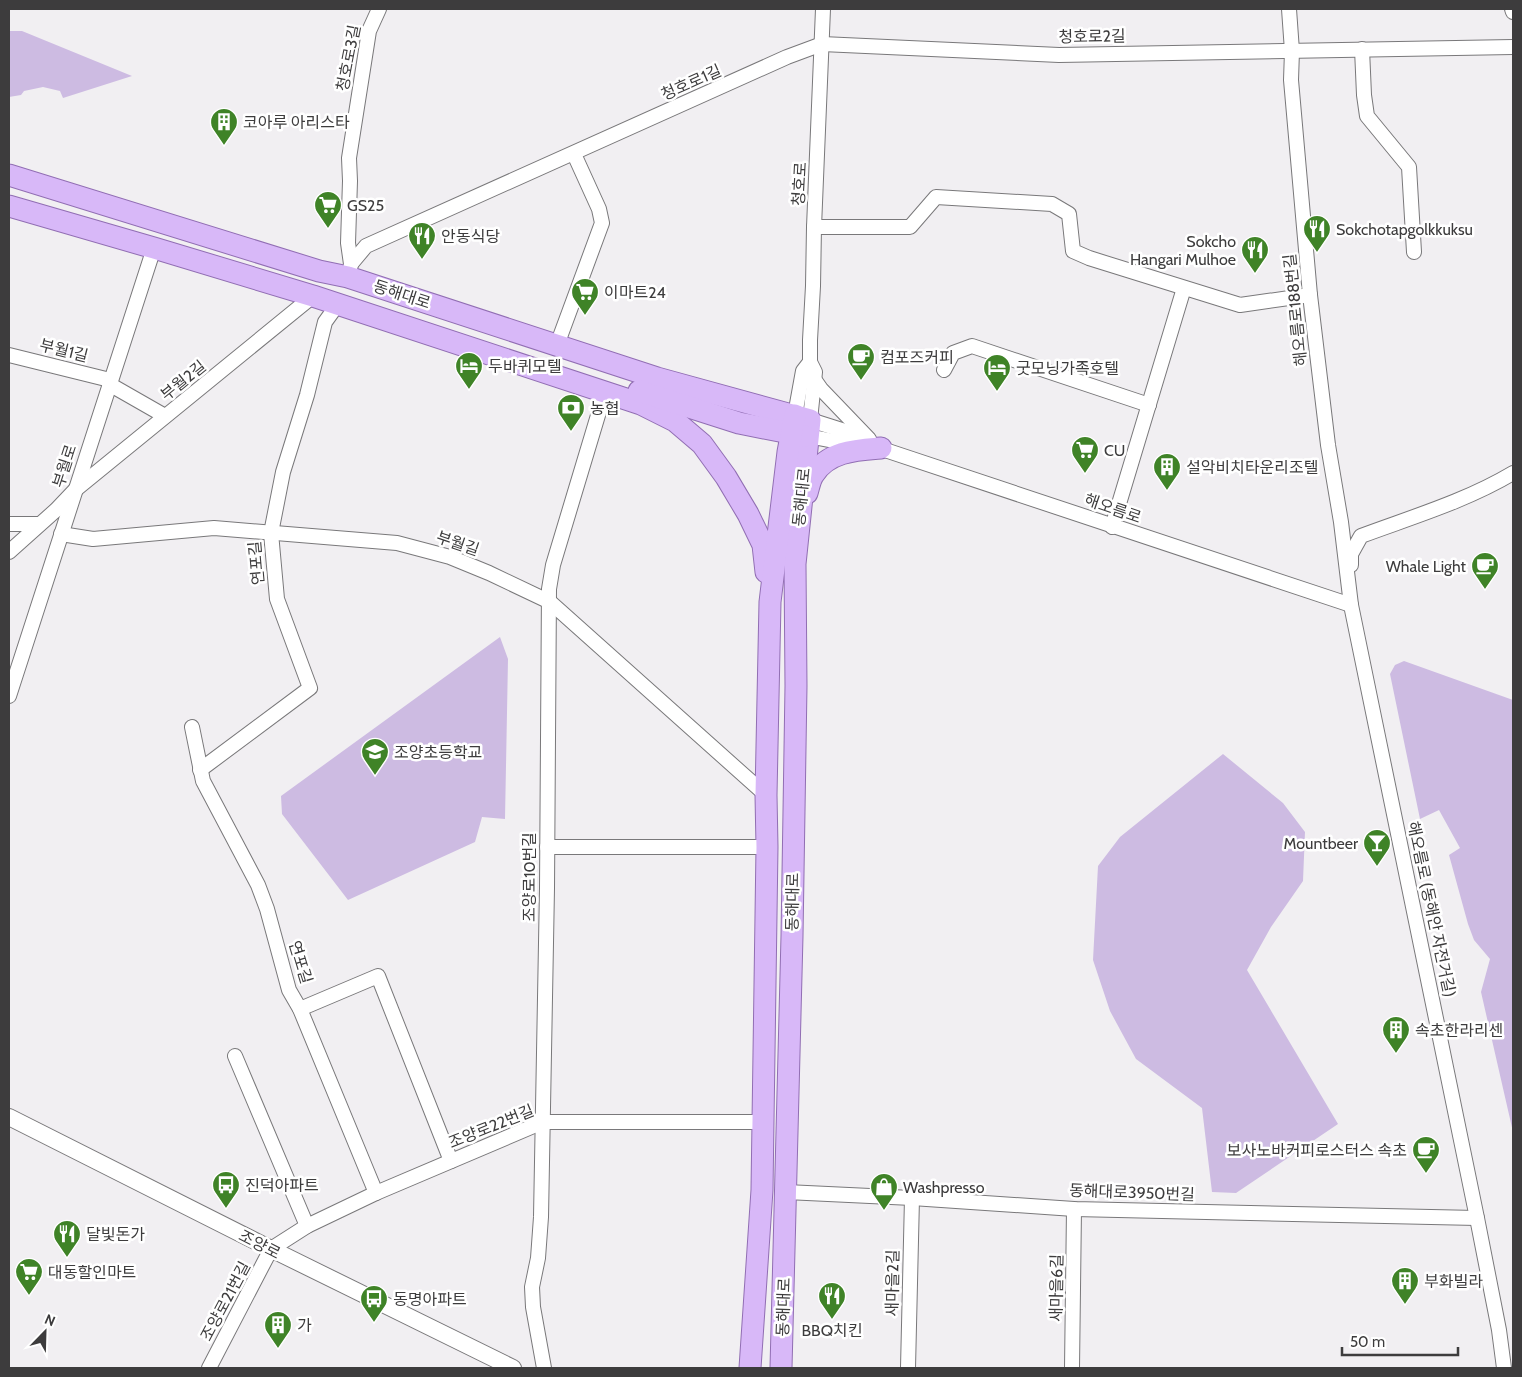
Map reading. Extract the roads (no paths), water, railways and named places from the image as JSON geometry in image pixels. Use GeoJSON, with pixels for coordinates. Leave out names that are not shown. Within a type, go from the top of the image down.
{"type":"FeatureCollection","features":[{"type":"Feature","properties":{"kind":"main road","name":"동해대로"},"geometry":{"type":"LineString","coordinates":[[9,175],[319,271],[349,271],[557,345],[801,426]]}},
{"type":"Feature","properties":{"kind":"main road","name":"동해대로"},"geometry":{"type":"LineString","coordinates":[[9,206],[313,296],[641,404],[675,421],[702,444],[726,477],[744,506],[763,545],[770,602],[762,1190],[750,1368]]}},
{"type":"Feature","properties":{"kind":"main road"},"geometry":{"type":"LineString","coordinates":[[338,304],[349,271]]}},
{"type":"Feature","properties":{"kind":"main road","name":"동해대로"},"geometry":{"type":"LineString","coordinates":[[525,366],[578,372],[740,423],[801,426]]}},
{"type":"Feature","properties":{"kind":"main road","name":"동해대로"},"geometry":{"type":"LineString","coordinates":[[781,1368],[788,1123],[796,686],[795,564],[800,512],[801,426]]}},
{"type":"Feature","properties":{"kind":"main road","name":"동해대로"},"geometry":{"type":"LineString","coordinates":[[770,602],[801,426]]}},
{"type":"Feature","properties":{"kind":"main road"},"geometry":{"type":"LineString","coordinates":[[800,512],[813,475],[820,466],[837,455],[873,446]]}},
{"type":"Feature","properties":{"kind":"main road"},"geometry":{"type":"LineString","coordinates":[[762,1122],[788,1123]]}},
{"type":"Feature","properties":{"kind":"street","name":"청호로3길"},"geometry":{"type":"LineString","coordinates":[[349,271],[349,158],[369,31],[379,9]]}},
{"type":"Feature","properties":{"kind":"street","name":"청호로"},"geometry":{"type":"LineString","coordinates":[[801,426],[815,372],[810,362],[823,9]]}},
{"type":"Feature","properties":{"kind":"street","name":"해오름로188번길"},"geometry":{"type":"LineString","coordinates":[[1289,9],[1292,50],[1291,80],[1310,296],[1328,445],[1341,522],[1351,605]]}},
{"type":"Feature","properties":{"kind":"street","name":"청호로1길"},"geometry":{"type":"LineString","coordinates":[[349,271],[366,246],[787,57],[822,44]]}},
{"type":"Feature","properties":{"kind":"street","name":"청호로2길"},"geometry":{"type":"LineString","coordinates":[[822,44],[1059,55],[1513,47]]}},
{"type":"Feature","properties":{"kind":"street"},"geometry":{"type":"LineString","coordinates":[[1362,49],[1367,116],[1408,167],[1414,252]]}},
{"type":"Feature","properties":{"kind":"street"},"geometry":{"type":"LineString","coordinates":[[557,345],[602,223],[599,209],[574,154]]}},
{"type":"Feature","properties":{"kind":"street"},"geometry":{"type":"LineString","coordinates":[[814,227],[910,228],[936,196],[1052,204],[1069,214],[1074,251],[1089,258],[1240,304],[1310,296]]}},
{"type":"Feature","properties":{"kind":"street","name":"부월로"},"geometry":{"type":"LineString","coordinates":[[9,696],[109,382],[154,248]]}},
{"type":"Feature","properties":{"kind":"street"},"geometry":{"type":"LineString","coordinates":[[1112,527],[1184,288]]}},
{"type":"Feature","properties":{"kind":"street","name":"부월2길"},"geometry":{"type":"LineString","coordinates":[[9,552],[56,510],[75,490],[313,296]]}},
{"type":"Feature","properties":{"kind":"street","name":"연포길"},"geometry":{"type":"LineString","coordinates":[[200,770],[310,688],[277,599],[271,533],[283,472],[307,394],[325,322],[338,304]]}},
{"type":"Feature","properties":{"kind":"street"},"geometry":{"type":"LineString","coordinates":[[944,370],[953,353],[972,346],[1149,404]]}},
{"type":"Feature","properties":{"kind":"street","name":"부월1길"},"geometry":{"type":"LineString","coordinates":[[9,355],[109,382],[165,416]]}},
{"type":"Feature","properties":{"kind":"street","name":"청호로"},"geometry":{"type":"LineString","coordinates":[[801,426],[803,371],[810,362]]}},
{"type":"Feature","properties":{"kind":"street"},"geometry":{"type":"LineString","coordinates":[[814,379],[821,389],[866,434],[873,446]]}},
{"type":"Feature","properties":{"kind":"street","name":"조양로10번길"},"geometry":{"type":"LineString","coordinates":[[544,1368],[533,1307],[532,1287],[538,1258],[541,1217],[550,589],[553,565],[605,392]]}},
{"type":"Feature","properties":{"kind":"street","name":"해오름로"},"geometry":{"type":"LineString","coordinates":[[801,426],[849,444],[873,446],[1351,605]]}},
{"type":"Feature","properties":{"kind":"street"},"geometry":{"type":"LineString","coordinates":[[1351,605],[1350,554],[1361,536],[1489,488],[1513,473]]}},
{"type":"Feature","properties":{"kind":"street"},"geometry":{"type":"LineString","coordinates":[[9,524],[39,524]]}},
{"type":"Feature","properties":{"kind":"street","name":"부월길"},"geometry":{"type":"LineString","coordinates":[[61,534],[93,539],[214,528],[397,543],[450,557],[550,602],[766,795]]}},
{"type":"Feature","properties":{"kind":"street","name":"해오름로 (동해안 자전거길)"},"geometry":{"type":"LineString","coordinates":[[1351,605],[1477,1218],[1499,1330],[1504,1368]]}},
{"type":"Feature","properties":{"kind":"street","name":"연포길"},"geometry":{"type":"LineString","coordinates":[[192,727],[203,781],[258,885],[267,909],[289,990],[300,1009],[376,1194]]}},
{"type":"Feature","properties":{"kind":"street"},"geometry":{"type":"LineString","coordinates":[[547,847],[767,847]]}},
{"type":"Feature","properties":{"kind":"street"},"geometry":{"type":"LineString","coordinates":[[300,1009],[378,976],[451,1161]]}},
{"type":"Feature","properties":{"kind":"street"},"geometry":{"type":"LineString","coordinates":[[235,1056],[307,1226]]}},
{"type":"Feature","properties":{"kind":"street","name":"조양로"},"geometry":{"type":"LineString","coordinates":[[9,1117],[513,1368]]}},
{"type":"Feature","properties":{"kind":"street","name":"조양로22번길"},"geometry":{"type":"LineString","coordinates":[[271,1249],[307,1226],[543,1122],[762,1122]]}},
{"type":"Feature","properties":{"kind":"street","name":"동해대로3950번길"},"geometry":{"type":"LineString","coordinates":[[786,1192],[1074,1209],[1477,1218]]}},
{"type":"Feature","properties":{"kind":"street","name":"새마을2길"},"geometry":{"type":"LineString","coordinates":[[908,1368],[912,1198]]}},
{"type":"Feature","properties":{"kind":"street","name":"새마을6길"},"geometry":{"type":"LineString","coordinates":[[1072,1368],[1074,1209]]}},
{"type":"Feature","properties":{"kind":"street","name":"조양로21번길"},"geometry":{"type":"LineString","coordinates":[[209,1368],[271,1249]]}},
{"type":"Feature","properties":{"kind":"place","name":"코아루 아리스타"},"geometry":{"type":"Point","coordinates":[224,146]}},
{"type":"Feature","properties":{"kind":"place","name":"GS25"},"geometry":{"type":"Point","coordinates":[328,229]}},
{"type":"Feature","properties":{"kind":"place","name":"Sokchotapgolkkuksu"},"geometry":{"type":"Point","coordinates":[1317,253]}},
{"type":"Feature","properties":{"kind":"place","name":"안동식당"},"geometry":{"type":"Point","coordinates":[422,260]}},
{"type":"Feature","properties":{"kind":"place","name":"Sokcho Hangari Mulhoe"},"geometry":{"type":"Point","coordinates":[1255,274]}},
{"type":"Feature","properties":{"kind":"place","name":"이마트24"},"geometry":{"type":"Point","coordinates":[585,316]}},
{"type":"Feature","properties":{"kind":"place","name":"컴포즈커피"},"geometry":{"type":"Point","coordinates":[861,381]}},
{"type":"Feature","properties":{"kind":"place","name":"두바퀴모텔"},"geometry":{"type":"Point","coordinates":[469,390]}},
{"type":"Feature","properties":{"kind":"place","name":"굿모닝가족호텔"},"geometry":{"type":"Point","coordinates":[997,392]}},
{"type":"Feature","properties":{"kind":"place","name":"농협"},"geometry":{"type":"Point","coordinates":[571,432]}},
{"type":"Feature","properties":{"kind":"place","name":"CU"},"geometry":{"type":"Point","coordinates":[1085,474]}},
{"type":"Feature","properties":{"kind":"place","name":"설악비치타운리조텔"},"geometry":{"type":"Point","coordinates":[1167,491]}},
{"type":"Feature","properties":{"kind":"place","name":"Whale Light"},"geometry":{"type":"Point","coordinates":[1485,590]}},
{"type":"Feature","properties":{"kind":"place","name":"조양초등학교"},"geometry":{"type":"Point","coordinates":[375,776]}},
{"type":"Feature","properties":{"kind":"place","name":"Mountbeer"},"geometry":{"type":"Point","coordinates":[1377,867]}},
{"type":"Feature","properties":{"kind":"place","name":"속초한라리센"},"geometry":{"type":"Point","coordinates":[1396,1054]}},
{"type":"Feature","properties":{"kind":"place","name":"보사노바커피로스터스 속초"},"geometry":{"type":"Point","coordinates":[1426,1174]}},
{"type":"Feature","properties":{"kind":"place","name":"진덕아파트"},"geometry":{"type":"Point","coordinates":[226,1209]}},
{"type":"Feature","properties":{"kind":"place","name":"Washpresso"},"geometry":{"type":"Point","coordinates":[884,1211]}},
{"type":"Feature","properties":{"kind":"place","name":"달빛돈가"},"geometry":{"type":"Point","coordinates":[67,1258]}},
{"type":"Feature","properties":{"kind":"place","name":"대동할인마트"},"geometry":{"type":"Point","coordinates":[29,1296]}},
{"type":"Feature","properties":{"kind":"place","name":"부화빌라"},"geometry":{"type":"Point","coordinates":[1405,1305]}},
{"type":"Feature","properties":{"kind":"place","name":"BBQ치킨"},"geometry":{"type":"Point","coordinates":[832,1320]}},
{"type":"Feature","properties":{"kind":"place","name":"동명아파트"},"geometry":{"type":"Point","coordinates":[374,1323]}},
{"type":"Feature","properties":{"kind":"place","name":"가"},"geometry":{"type":"Point","coordinates":[278,1349]}}]}
